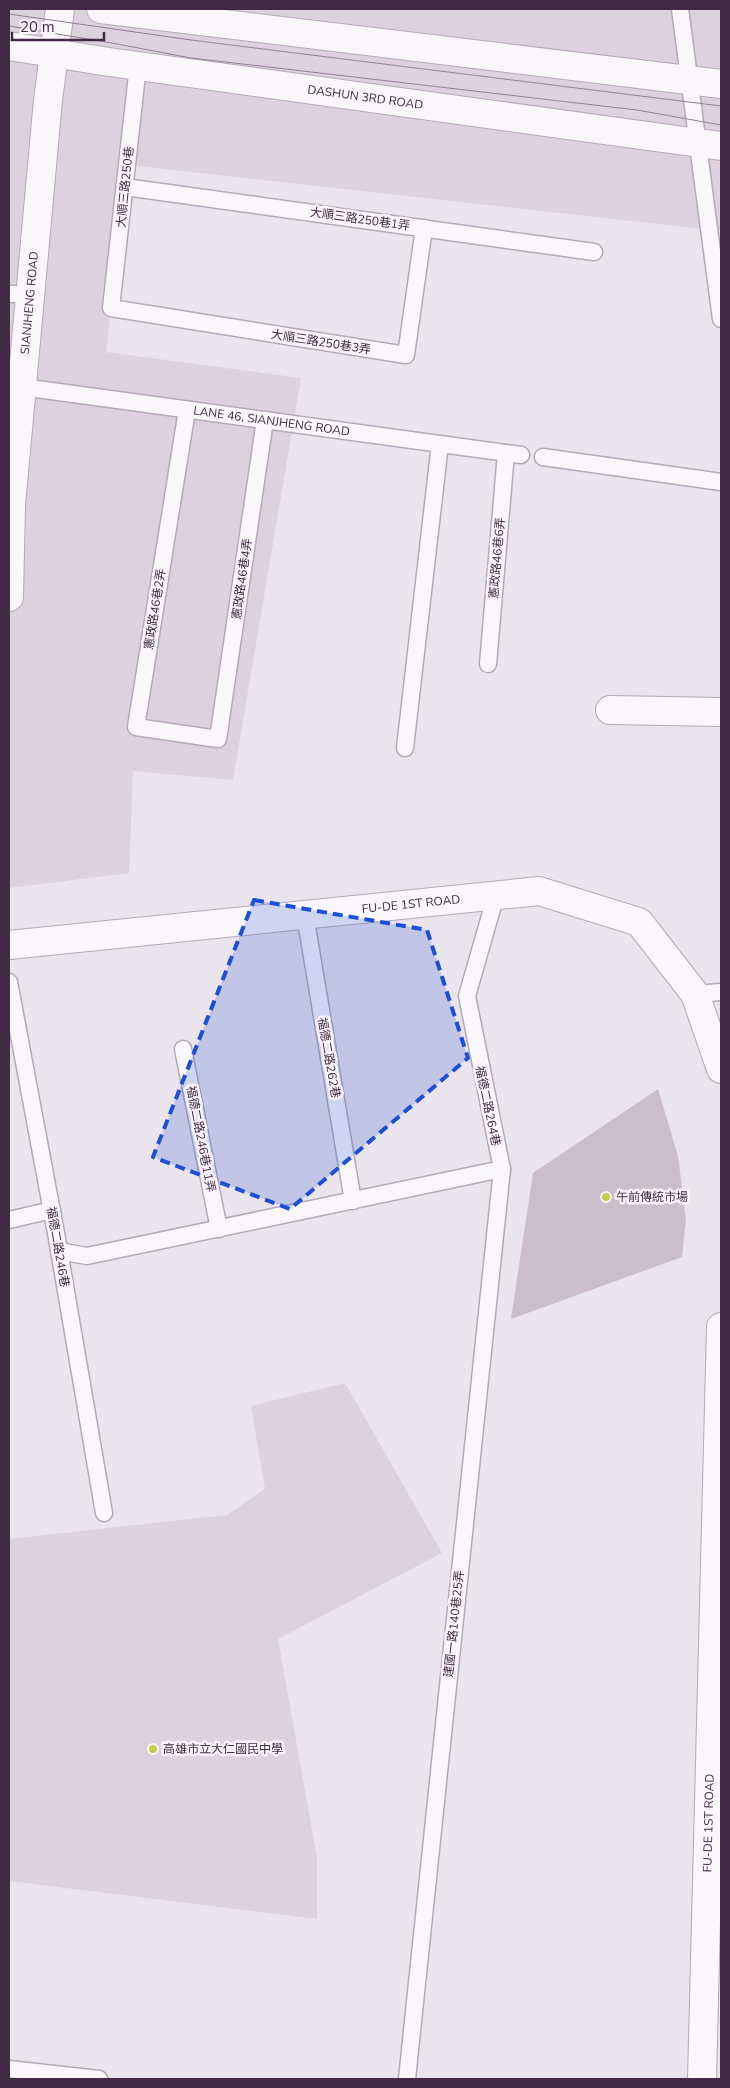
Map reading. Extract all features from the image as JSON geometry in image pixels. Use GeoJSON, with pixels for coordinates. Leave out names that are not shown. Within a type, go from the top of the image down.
{"type":"FeatureCollection","features":[{"type":"Feature","properties":{"kind":"street","name":"SIANJHENG ROAD"},"geometry":{"type":"LineString","coordinates":[[9,597],[10,505],[22,387],[20,294],[60,9]]}},
{"type":"Feature","properties":{"kind":"street"},"geometry":{"type":"LineString","coordinates":[[101,9],[721,84]]}},
{"type":"Feature","properties":{"kind":"street","name":"DASHUN 3RD ROAD"},"geometry":{"type":"LineString","coordinates":[[9,46],[138,66],[709,144]]}},
{"type":"Feature","properties":{"kind":"street"},"geometry":{"type":"LineString","coordinates":[[610,710],[721,712]]}},
{"type":"Feature","properties":{"kind":"street","name":"FU-DE 1ST ROAD"},"geometry":{"type":"LineString","coordinates":[[9,945],[539,891],[639,922],[708,993],[721,1069]]}},
{"type":"Feature","properties":{"kind":"street","name":"FU-DE 1ST ROAD"},"geometry":{"type":"LineString","coordinates":[[702,2079],[721,1327]]}},
{"type":"Feature","properties":{"kind":"lane"},"geometry":{"type":"LineString","coordinates":[[680,9],[689,79],[709,144],[704,184],[721,319]]}},
{"type":"Feature","properties":{"kind":"lane","name":"大順三路250巷"},"geometry":{"type":"LineString","coordinates":[[111,308],[138,66]]}},
{"type":"Feature","properties":{"kind":"lane","name":"大順三路250巷1弄"},"geometry":{"type":"LineString","coordinates":[[125,187],[594,252]]}},
{"type":"Feature","properties":{"kind":"lane","name":"大順三路250巷3弄"},"geometry":{"type":"LineString","coordinates":[[111,308],[406,355],[424,228]]}},
{"type":"Feature","properties":{"kind":"lane","name":"LANE 46, SIANJHENG ROAD"},"geometry":{"type":"LineString","coordinates":[[22,387],[514,454]]}},
{"type":"Feature","properties":{"kind":"lane","name":"憲政路46巷2弄"},"geometry":{"type":"LineString","coordinates":[[187,410],[136,727],[218,738]]}},
{"type":"Feature","properties":{"kind":"lane","name":"憲政路46巷4弄"},"geometry":{"type":"LineString","coordinates":[[218,738],[265,420]]}},
{"type":"Feature","properties":{"kind":"lane"},"geometry":{"type":"LineString","coordinates":[[405,748],[440,444]]}},
{"type":"Feature","properties":{"kind":"lane","name":"憲政路46巷6弄"},"geometry":{"type":"LineString","coordinates":[[488,664],[514,454]]}},
{"type":"Feature","properties":{"kind":"lane"},"geometry":{"type":"LineString","coordinates":[[543,458],[721,482]]}},
{"type":"Feature","properties":{"kind":"lane","name":"福德二路264巷"},"geometry":{"type":"LineString","coordinates":[[496,895],[467,996],[502,1170]]}},
{"type":"Feature","properties":{"kind":"lane","name":"福德二路262巷"},"geometry":{"type":"LineString","coordinates":[[305,915],[353,1201]]}},
{"type":"Feature","properties":{"kind":"lane","name":"福德二路246巷"},"geometry":{"type":"LineString","coordinates":[[9,982],[52,1210],[104,1513]]}},
{"type":"Feature","properties":{"kind":"lane","name":"福德二路246巷11弄"},"geometry":{"type":"LineString","coordinates":[[183,1049],[219,1229]]}},
{"type":"Feature","properties":{"kind":"lane"},"geometry":{"type":"LineString","coordinates":[[59,1251],[87,1256],[502,1170]]}},
{"type":"Feature","properties":{"kind":"lane","name":"建國一路140巷25弄"},"geometry":{"type":"LineString","coordinates":[[407,2079],[502,1170]]}},
{"type":"Feature","properties":{"kind":"lane"},"geometry":{"type":"LineString","coordinates":[[9,1220],[52,1210]]}},
{"type":"Feature","properties":{"kind":"lane"},"geometry":{"type":"LineString","coordinates":[[9,2069],[54,2077],[99,2079]]}},
{"type":"Feature","properties":{"kind":"highlighted area"},"geometry":{"type":"Polygon","coordinates":[[[254,900],[427,930],[468,1058],[290,1209],[153,1157],[254,900]]]}},
{"type":"Feature","properties":{"kind":"shaded area"},"geometry":{"type":"Polygon","coordinates":[[[9,9],[721,9],[721,231],[128,165],[106,352],[301,378],[233,780],[133,771],[129,873],[9,888],[9,9]]]}},
{"type":"Feature","properties":{"kind":"shaded area","name":"高雄市立大仁國民中學"},"geometry":{"type":"Polygon","coordinates":[[[345,1383],[442,1553],[278,1639],[317,1858],[317,1919],[9,1881],[9,1539],[227,1515],[265,1489],[251,1406],[345,1383]]]}},
{"type":"Feature","properties":{"kind":"building","name":"午前傳統市場"},"geometry":{"type":"Polygon","coordinates":[[[658,1089],[678,1156],[686,1220],[682,1257],[511,1319],[533,1173],[658,1089]]]}},
{"type":"Feature","properties":{"kind":"tram line"},"geometry":{"type":"LineString","coordinates":[[9,14],[191,40],[721,106]]}},
{"type":"Feature","properties":{"kind":"tram line"},"geometry":{"type":"LineString","coordinates":[[9,26],[191,58],[637,110],[721,125]]}},
{"type":"Feature","properties":{"kind":"place","name":"午前傳統市場"},"geometry":{"type":"Point","coordinates":[606,1197]}},
{"type":"Feature","properties":{"kind":"place","name":"高雄市立大仁國民中學"},"geometry":{"type":"Point","coordinates":[153,1749]}}]}
